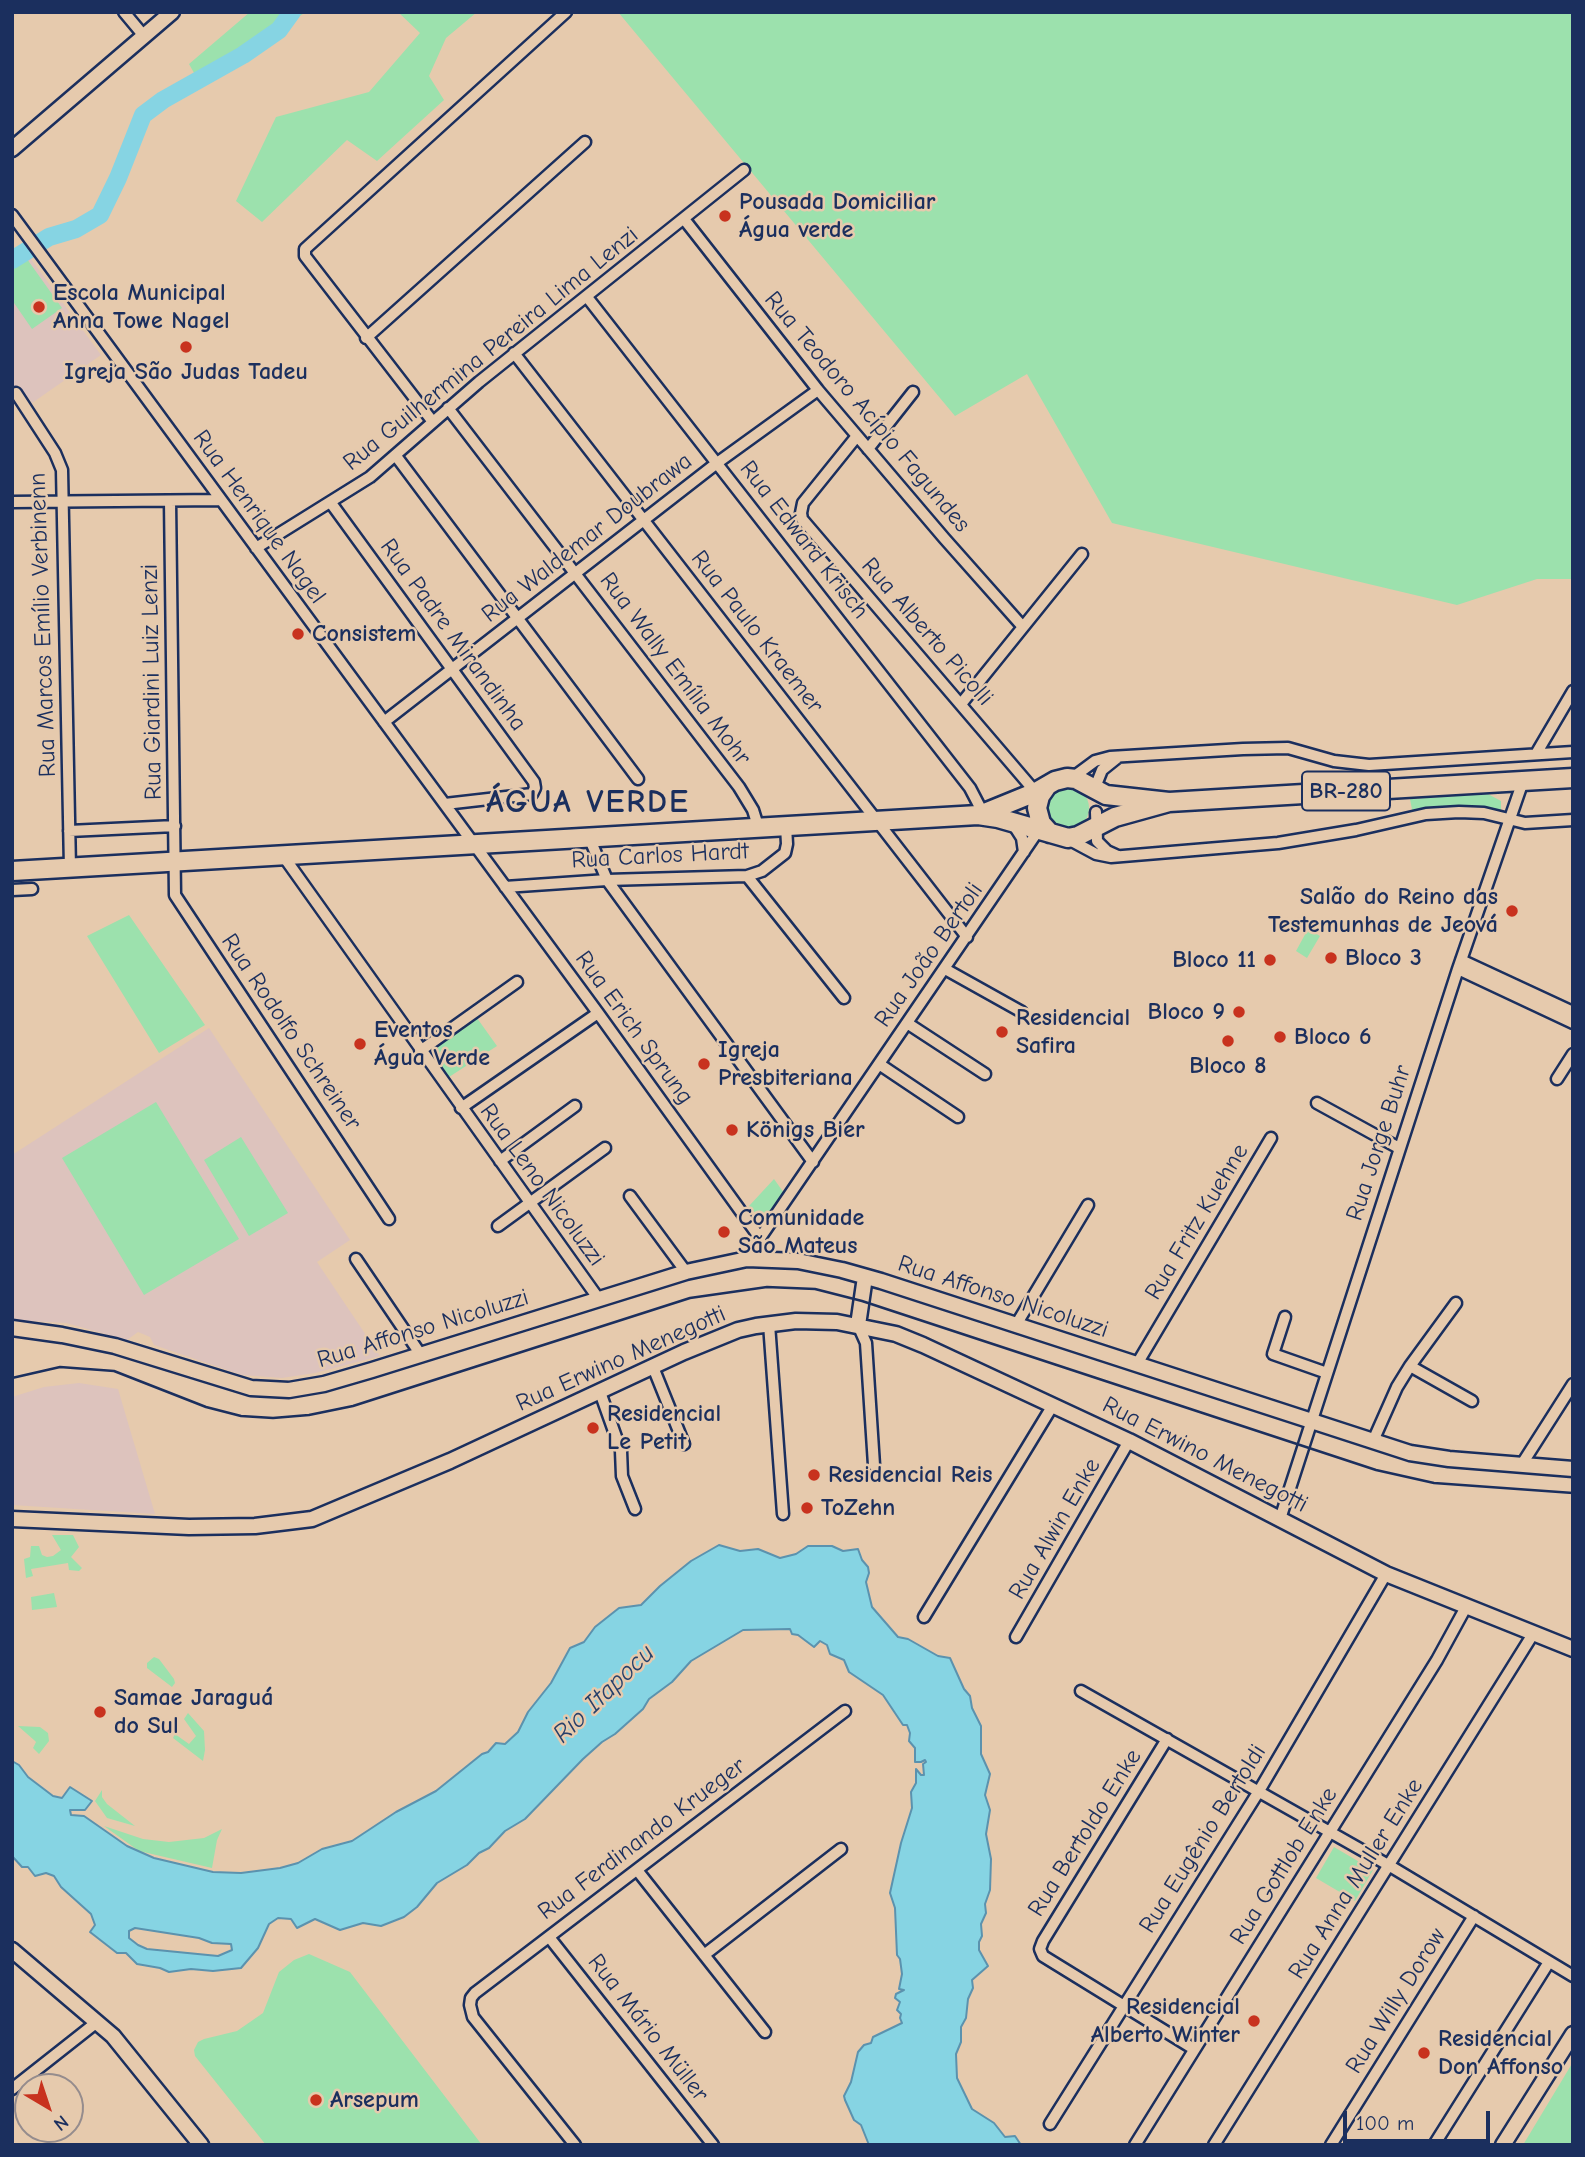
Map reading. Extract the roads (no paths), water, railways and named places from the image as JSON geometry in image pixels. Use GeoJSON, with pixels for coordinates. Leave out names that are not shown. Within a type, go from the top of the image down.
{"type":"FeatureCollection","features":[{"type":"Feature","properties":{"kind":"highway","name":"BR-280"},"geometry":{"type":"LineString","coordinates":[[1089,802],[1124,798],[1169,802],[1573,778]]}},
{"type":"Feature","properties":{"kind":"highway","name":"BR-280"},"geometry":{"type":"LineString","coordinates":[[1008,813],[1055,781],[1115,817],[1169,802]]}},
{"type":"Feature","properties":{"kind":"highway"},"geometry":{"type":"LineString","coordinates":[[1040,793],[1037,810],[1049,831]]}},
{"type":"Feature","properties":{"kind":"highway","name":"BR-280"},"geometry":{"type":"LineString","coordinates":[[1049,831],[1078,836],[1089,802]]}},
{"type":"Feature","properties":{"kind":"highway"},"geometry":{"type":"LineString","coordinates":[[12,871],[981,814],[1008,813],[1049,831]]}},
{"type":"Feature","properties":{"kind":"street"},"geometry":{"type":"LineString","coordinates":[[124,12],[144,36]]}},
{"type":"Feature","properties":{"kind":"street"},"geometry":{"type":"LineString","coordinates":[[15,143],[172,12]]}},
{"type":"Feature","properties":{"kind":"street"},"geometry":{"type":"LineString","coordinates":[[433,422],[366,338],[305,256],[304,249],[566,12]]}},
{"type":"Feature","properties":{"kind":"street"},"geometry":{"type":"LineString","coordinates":[[366,338],[585,142]]}},
{"type":"Feature","properties":{"kind":"street","name":"Rua Guilhermina Pereira Lima Lenzi"},"geometry":{"type":"LineString","coordinates":[[256,548],[357,486],[396,456],[514,353],[744,170]]}},
{"type":"Feature","properties":{"kind":"street","name":"Rua Henrique Nagel"},"geometry":{"type":"LineString","coordinates":[[12,215],[473,844]]}},
{"type":"Feature","properties":{"kind":"street","name":"Rua Teodoro Acípio Fagundes"},"geometry":{"type":"LineString","coordinates":[[684,219],[818,390],[1023,627]]}},
{"type":"Feature","properties":{"kind":"street","name":"Rua Edward Krisch"},"geometry":{"type":"LineString","coordinates":[[587,297],[962,778],[981,814]]}},
{"type":"Feature","properties":{"kind":"street","name":"Rua Paulo Kraemer"},"geometry":{"type":"LineString","coordinates":[[514,353],[967,937]]}},
{"type":"Feature","properties":{"kind":"street","name":"Rua Waldemar Doubrawa"},"geometry":{"type":"LineString","coordinates":[[384,722],[717,463],[818,390]]}},
{"type":"Feature","properties":{"kind":"street"},"geometry":{"type":"LineString","coordinates":[[868,449],[912,392]]}},
{"type":"Feature","properties":{"kind":"street","name":"Rua Marcos Emílio Verbinenn"},"geometry":{"type":"LineString","coordinates":[[16,393],[60,461],[64,502],[70,868]]}},
{"type":"Feature","properties":{"kind":"street","name":"Rua Wally Emília Mohr"},"geometry":{"type":"LineString","coordinates":[[448,408],[745,795],[758,826]]}},
{"type":"Feature","properties":{"kind":"street","name":"Rua Alberto Picolli"},"geometry":{"type":"LineString","coordinates":[[857,436],[803,503],[802,519],[1040,793]]}},
{"type":"Feature","properties":{"kind":"street"},"geometry":{"type":"LineString","coordinates":[[396,456],[638,779]]}},
{"type":"Feature","properties":{"kind":"street"},"geometry":{"type":"LineString","coordinates":[[12,502],[220,500]]}},
{"type":"Feature","properties":{"kind":"street","name":"Rua Giardini Luiz Lenzi"},"geometry":{"type":"LineString","coordinates":[[170,501],[175,862]]}},
{"type":"Feature","properties":{"kind":"street","name":"Rua Padre Mirandinha"},"geometry":{"type":"LineString","coordinates":[[331,503],[534,782],[532,794],[445,804]]}},
{"type":"Feature","properties":{"kind":"street"},"geometry":{"type":"LineString","coordinates":[[961,704],[1082,554]]}},
{"type":"Feature","properties":{"kind":"street"},"geometry":{"type":"LineString","coordinates":[[1536,754],[1573,691]]}},
{"type":"Feature","properties":{"kind":"street"},"geometry":{"type":"LineString","coordinates":[[1118,856],[1107,851],[1097,841],[1089,802],[1095,761],[1121,756],[1288,748],[1341,763],[1369,765],[1573,752]]}},
{"type":"Feature","properties":{"kind":"street"},"geometry":{"type":"LineString","coordinates":[[1089,802],[1102,770],[1121,756]]}},
{"type":"Feature","properties":{"kind":"street"},"geometry":{"type":"LineString","coordinates":[[1019,772],[1019,788],[1008,813],[1022,838],[1024,852]]}},
{"type":"Feature","properties":{"kind":"street","name":"Rua Jorge Buhr"},"geometry":{"type":"LineString","coordinates":[[1280,1519],[1399,1148],[1523,781]]}},
{"type":"Feature","properties":{"kind":"street"},"geometry":{"type":"LineString","coordinates":[[1049,831],[1097,854],[1118,856],[1278,843],[1356,830],[1426,814],[1459,812],[1494,815],[1525,823],[1573,820]]}},
{"type":"Feature","properties":{"kind":"street","name":"Rua Carlos Hardt"},"geometry":{"type":"LineString","coordinates":[[505,887],[607,880],[747,876],[762,871],[785,853],[786,825]]}},
{"type":"Feature","properties":{"kind":"street"},"geometry":{"type":"LineString","coordinates":[[69,831],[175,826]]}},
{"type":"Feature","properties":{"kind":"street","name":"Rua João Bertoli"},"geometry":{"type":"LineString","coordinates":[[760,1238],[1024,852],[1049,831]]}},
{"type":"Feature","properties":{"kind":"street"},"geometry":{"type":"LineString","coordinates":[[589,837],[607,880],[813,1162]]}},
{"type":"Feature","properties":{"kind":"street","name":"Rua Erich Sprung"},"geometry":{"type":"LineString","coordinates":[[473,844],[760,1238]]}},
{"type":"Feature","properties":{"kind":"street","name":"Rua Leno Nicoluzzi"},"geometry":{"type":"LineString","coordinates":[[284,857],[598,1298]]}},
{"type":"Feature","properties":{"kind":"street","name":"Rua Rodolfo Schreiner"},"geometry":{"type":"LineString","coordinates":[[175,862],[175,895],[389,1219]]}},
{"type":"Feature","properties":{"kind":"street"},"geometry":{"type":"LineString","coordinates":[[747,876],[844,999]]}},
{"type":"Feature","properties":{"kind":"street"},"geometry":{"type":"LineString","coordinates":[[12,890],[32,889]]}},
{"type":"Feature","properties":{"kind":"street"},"geometry":{"type":"LineString","coordinates":[[1460,965],[1573,1012]]}},
{"type":"Feature","properties":{"kind":"street"},"geometry":{"type":"LineString","coordinates":[[1460,965],[1573,1023]]}},
{"type":"Feature","properties":{"kind":"street"},"geometry":{"type":"LineString","coordinates":[[946,967],[1024,1009]]}},
{"type":"Feature","properties":{"kind":"street"},"geometry":{"type":"LineString","coordinates":[[420,1051],[517,982]]}},
{"type":"Feature","properties":{"kind":"street"},"geometry":{"type":"LineString","coordinates":[[461,1108],[598,1013]]}},
{"type":"Feature","properties":{"kind":"street"},"geometry":{"type":"LineString","coordinates":[[907,1023],[985,1074]]}},
{"type":"Feature","properties":{"kind":"street"},"geometry":{"type":"LineString","coordinates":[[1558,1079],[1573,1054]]}},
{"type":"Feature","properties":{"kind":"street"},"geometry":{"type":"LineString","coordinates":[[879,1064],[958,1117]]}},
{"type":"Feature","properties":{"kind":"street"},"geometry":{"type":"LineString","coordinates":[[1317,1103],[1399,1148]]}},
{"type":"Feature","properties":{"kind":"street"},"geometry":{"type":"LineString","coordinates":[[500,1161],[575,1107]]}},
{"type":"Feature","properties":{"kind":"street","name":"Rua Fritz Kuehne"},"geometry":{"type":"LineString","coordinates":[[1137,1364],[1271,1138]]}},
{"type":"Feature","properties":{"kind":"street"},"geometry":{"type":"LineString","coordinates":[[498,1226],[605,1148]]}},
{"type":"Feature","properties":{"kind":"street"},"geometry":{"type":"LineString","coordinates":[[630,1196],[687,1272]]}},
{"type":"Feature","properties":{"kind":"street"},"geometry":{"type":"LineString","coordinates":[[1016,1325],[1088,1205]]}},
{"type":"Feature","properties":{"kind":"street"},"geometry":{"type":"LineString","coordinates":[[760,1238],[760,1258]]}},
{"type":"Feature","properties":{"kind":"street","name":"Rua Affonso Nicoluzzi"},"geometry":{"type":"LineString","coordinates":[[12,1328],[102,1343],[225,1382],[271,1391],[289,1390],[324,1384],[687,1272],[760,1258],[821,1265],[865,1277],[1430,1457],[1573,1469]]}},
{"type":"Feature","properties":{"kind":"street"},"geometry":{"type":"LineString","coordinates":[[356,1259],[421,1355]]}},
{"type":"Feature","properties":{"kind":"street"},"geometry":{"type":"LineString","coordinates":[[865,1277],[858,1325],[866,1343],[874,1465]]}},
{"type":"Feature","properties":{"kind":"street"},"geometry":{"type":"LineString","coordinates":[[1373,1441],[1397,1387],[1456,1303]]}},
{"type":"Feature","properties":{"kind":"street"},"geometry":{"type":"LineString","coordinates":[[1285,1317],[1273,1354],[1327,1373]]}},
{"type":"Feature","properties":{"kind":"street","name":"Rua Erwino Menegotti"},"geometry":{"type":"LineString","coordinates":[[12,1519],[189,1527],[255,1526],[295,1522],[331,1512],[738,1330],[796,1321],[858,1325],[917,1342],[1053,1405],[1129,1441],[1386,1574],[1573,1649]]}},
{"type":"Feature","properties":{"kind":"street"},"geometry":{"type":"LineString","coordinates":[[769,1324],[783,1514]]}},
{"type":"Feature","properties":{"kind":"street"},"geometry":{"type":"LineString","coordinates":[[1410,1366],[1472,1401]]}},
{"type":"Feature","properties":{"kind":"street"},"geometry":{"type":"LineString","coordinates":[[653,1367],[684,1444]]}},
{"type":"Feature","properties":{"kind":"street"},"geometry":{"type":"LineString","coordinates":[[1522,1464],[1573,1384]]}},
{"type":"Feature","properties":{"kind":"street"},"geometry":{"type":"LineString","coordinates":[[600,1392],[621,1451],[622,1476],[635,1509]]}},
{"type":"Feature","properties":{"kind":"street"},"geometry":{"type":"LineString","coordinates":[[924,1617],[1053,1405]]}},
{"type":"Feature","properties":{"kind":"street","name":"Rua Alwin Enke"},"geometry":{"type":"LineString","coordinates":[[1016,1637],[1129,1441]]}},
{"type":"Feature","properties":{"kind":"street","name":"Rua Eugênio Bertoldi"},"geometry":{"type":"LineString","coordinates":[[1050,2124],[1259,1791],[1386,1574]]}},
{"type":"Feature","properties":{"kind":"street","name":"Rua Gottlob Enke"},"geometry":{"type":"LineString","coordinates":[[1135,2145],[1437,1660],[1466,1607]]}},
{"type":"Feature","properties":{"kind":"street","name":"Rua Anna Muller Enke"},"geometry":{"type":"LineString","coordinates":[[1214,2145],[1533,1634]]}},
{"type":"Feature","properties":{"kind":"street"},"geometry":{"type":"LineString","coordinates":[[1081,1691],[1331,1831],[1573,1976]]}},
{"type":"Feature","properties":{"kind":"street","name":"Rua Ferdinando Krueger"},"geometry":{"type":"LineString","coordinates":[[575,2145],[473,2017],[470,2005],[475,1993],[845,1711]]}},
{"type":"Feature","properties":{"kind":"street","name":"Rua Bertoldo Enke"},"geometry":{"type":"LineString","coordinates":[[1123,2007],[1043,1956],[1040,1949],[1042,1941],[1167,1739]]}},
{"type":"Feature","properties":{"kind":"street"},"geometry":{"type":"LineString","coordinates":[[704,1955],[841,1849]]}},
{"type":"Feature","properties":{"kind":"street"},"geometry":{"type":"LineString","coordinates":[[637,1870],[765,2032]]}},
{"type":"Feature","properties":{"kind":"street","name":"Rua Willy Dorow"},"geometry":{"type":"LineString","coordinates":[[1331,2145],[1474,1916]]}},
{"type":"Feature","properties":{"kind":"street","name":"Rua Mário Müller"},"geometry":{"type":"LineString","coordinates":[[549,1937],[713,2145]]}},
{"type":"Feature","properties":{"kind":"street"},"geometry":{"type":"LineString","coordinates":[[12,1950],[119,2042],[201,2145]]}},
{"type":"Feature","properties":{"kind":"street"},"geometry":{"type":"LineString","coordinates":[[1434,2145],[1549,1962]]}},
{"type":"Feature","properties":{"kind":"street"},"geometry":{"type":"LineString","coordinates":[[1123,2007],[1194,2049]]}},
{"type":"Feature","properties":{"kind":"street"},"geometry":{"type":"LineString","coordinates":[[12,2089],[97,2022]]}},
{"type":"Feature","properties":{"kind":"street"},"geometry":{"type":"LineString","coordinates":[[1503,2145],[1573,2034]]}},
{"type":"Feature","properties":{"kind":"water","name":"Rio Itapocu"},"geometry":{"type":"Polygon","coordinates":[[[719,1545],[740,1551],[758,1549],[780,1558],[796,1554],[808,1546],[832,1546],[843,1551],[858,1549],[868,1567],[866,1582],[872,1607],[898,1637],[908,1639],[938,1656],[950,1658],[970,1696],[972,1708],[981,1726],[981,1754],[990,1774],[985,1795],[990,1810],[986,1834],[991,1859],[990,1890],[979,1942],[979,1950],[988,1966],[972,1980],[973,1988],[956,2054],[957,2078],[972,2109],[994,2123],[1005,2137],[1015,2136],[1021,2145],[869,2145],[861,2125],[854,2120],[845,2100],[858,2052],[864,2045],[871,2043],[873,2037],[902,2023],[901,2014],[897,2010],[900,2002],[895,1998],[896,1994],[904,1990],[899,1989],[902,1974],[897,1955],[895,1908],[890,1893],[912,1808],[911,1792],[916,1783],[916,1769],[924,1775],[923,1764],[926,1762],[915,1762],[915,1748],[909,1741],[907,1725],[903,1725],[883,1695],[849,1672],[844,1660],[830,1654],[827,1645],[820,1641],[814,1647],[798,1635],[792,1634],[790,1629],[743,1630],[691,1661],[672,1682],[649,1699],[643,1709],[583,1759],[525,1819],[505,1831],[467,1865],[437,1883],[417,1907],[404,1917],[381,1926],[363,1923],[340,1930],[315,1919],[297,1928],[291,1919],[278,1918],[269,1924],[258,1948],[241,1968],[169,1972],[137,1964],[126,1953],[117,1953],[90,1932],[95,1925],[91,1914],[61,1887],[54,1876],[46,1873],[35,1876],[28,1867],[22,1867],[12,1856],[12,1761],[53,1796],[62,1798],[70,1787],[92,1801],[85,1810],[70,1810],[71,1815],[84,1816],[127,1846],[154,1858],[213,1872],[241,1873],[280,1868],[298,1863],[322,1849],[352,1841],[396,1812],[436,1791],[496,1743],[505,1744],[518,1732],[528,1712],[551,1683],[570,1648],[584,1642],[595,1627],[619,1608],[641,1605],[691,1561],[719,1545]],[[135,1928],[129,1931],[129,1938],[147,1949],[218,1956],[232,1950],[231,1944],[212,1943],[199,1938],[135,1928]]]}},
{"type":"Feature","properties":{"kind":"waterway"},"geometry":{"type":"LineString","coordinates":[[12,260],[49,237],[76,229],[100,215],[143,115],[163,100],[243,55],[279,30],[292,12]]}},
{"type":"Feature","properties":{"kind":"railway"},"geometry":{"type":"LineString","coordinates":[[12,1378],[60,1367],[114,1371],[206,1407],[241,1416],[273,1418],[309,1415],[353,1406],[690,1298],[767,1287],[815,1289],[862,1301],[1376,1470],[1434,1483],[1573,1493]]}},
{"type":"Feature","properties":{"kind":"place","name":"Pousada Domiciliar Água verde"},"geometry":{"type":"Point","coordinates":[725,216]}},
{"type":"Feature","properties":{"kind":"place","name":"Escola Municipal Anna Towe Nagel"},"geometry":{"type":"Point","coordinates":[39,307]}},
{"type":"Feature","properties":{"kind":"place","name":"Igreja São Judas Tadeu"},"geometry":{"type":"Point","coordinates":[186,347]}},
{"type":"Feature","properties":{"kind":"place","name":"Consistem"},"geometry":{"type":"Point","coordinates":[298,634]}},
{"type":"Feature","properties":{"kind":"place","name":"Salão do Reino das Testemunhas de Jeová"},"geometry":{"type":"Point","coordinates":[1512,911]}},
{"type":"Feature","properties":{"kind":"place","name":"Bloco 3"},"geometry":{"type":"Point","coordinates":[1331,958]}},
{"type":"Feature","properties":{"kind":"place","name":"Bloco 11"},"geometry":{"type":"Point","coordinates":[1270,960]}},
{"type":"Feature","properties":{"kind":"place","name":"Bloco 9"},"geometry":{"type":"Point","coordinates":[1239,1012]}},
{"type":"Feature","properties":{"kind":"place","name":"Residencial Safira"},"geometry":{"type":"Point","coordinates":[1002,1032]}},
{"type":"Feature","properties":{"kind":"place","name":"Bloco 6"},"geometry":{"type":"Point","coordinates":[1280,1037]}},
{"type":"Feature","properties":{"kind":"place","name":"Bloco 8"},"geometry":{"type":"Point","coordinates":[1228,1041]}},
{"type":"Feature","properties":{"kind":"place","name":"Eventos Água Verde"},"geometry":{"type":"Point","coordinates":[360,1044]}},
{"type":"Feature","properties":{"kind":"place","name":"Igreja Presbiteriana"},"geometry":{"type":"Point","coordinates":[704,1064]}},
{"type":"Feature","properties":{"kind":"place","name":"Königs Bier"},"geometry":{"type":"Point","coordinates":[732,1130]}},
{"type":"Feature","properties":{"kind":"place","name":"Comunidade São Mateus"},"geometry":{"type":"Point","coordinates":[724,1232]}},
{"type":"Feature","properties":{"kind":"place","name":"Residencial Le Petit"},"geometry":{"type":"Point","coordinates":[593,1428]}},
{"type":"Feature","properties":{"kind":"place","name":"Residencial Reis"},"geometry":{"type":"Point","coordinates":[814,1475]}},
{"type":"Feature","properties":{"kind":"place","name":"ToZehn"},"geometry":{"type":"Point","coordinates":[807,1508]}},
{"type":"Feature","properties":{"kind":"place","name":"Samae Jaraguá do Sul"},"geometry":{"type":"Point","coordinates":[100,1712]}},
{"type":"Feature","properties":{"kind":"place","name":"Residencial Alberto Winter"},"geometry":{"type":"Point","coordinates":[1254,2021]}},
{"type":"Feature","properties":{"kind":"place","name":"Residencial Don Affonso"},"geometry":{"type":"Point","coordinates":[1424,2053]}},
{"type":"Feature","properties":{"kind":"place","name":"Arsepum"},"geometry":{"type":"Point","coordinates":[316,2100]}},
{"type":"Feature","properties":{"kind":"district","name":"ÁGUA VERDE"},"geometry":{"type":"Point","coordinates":[588,803]}}]}
